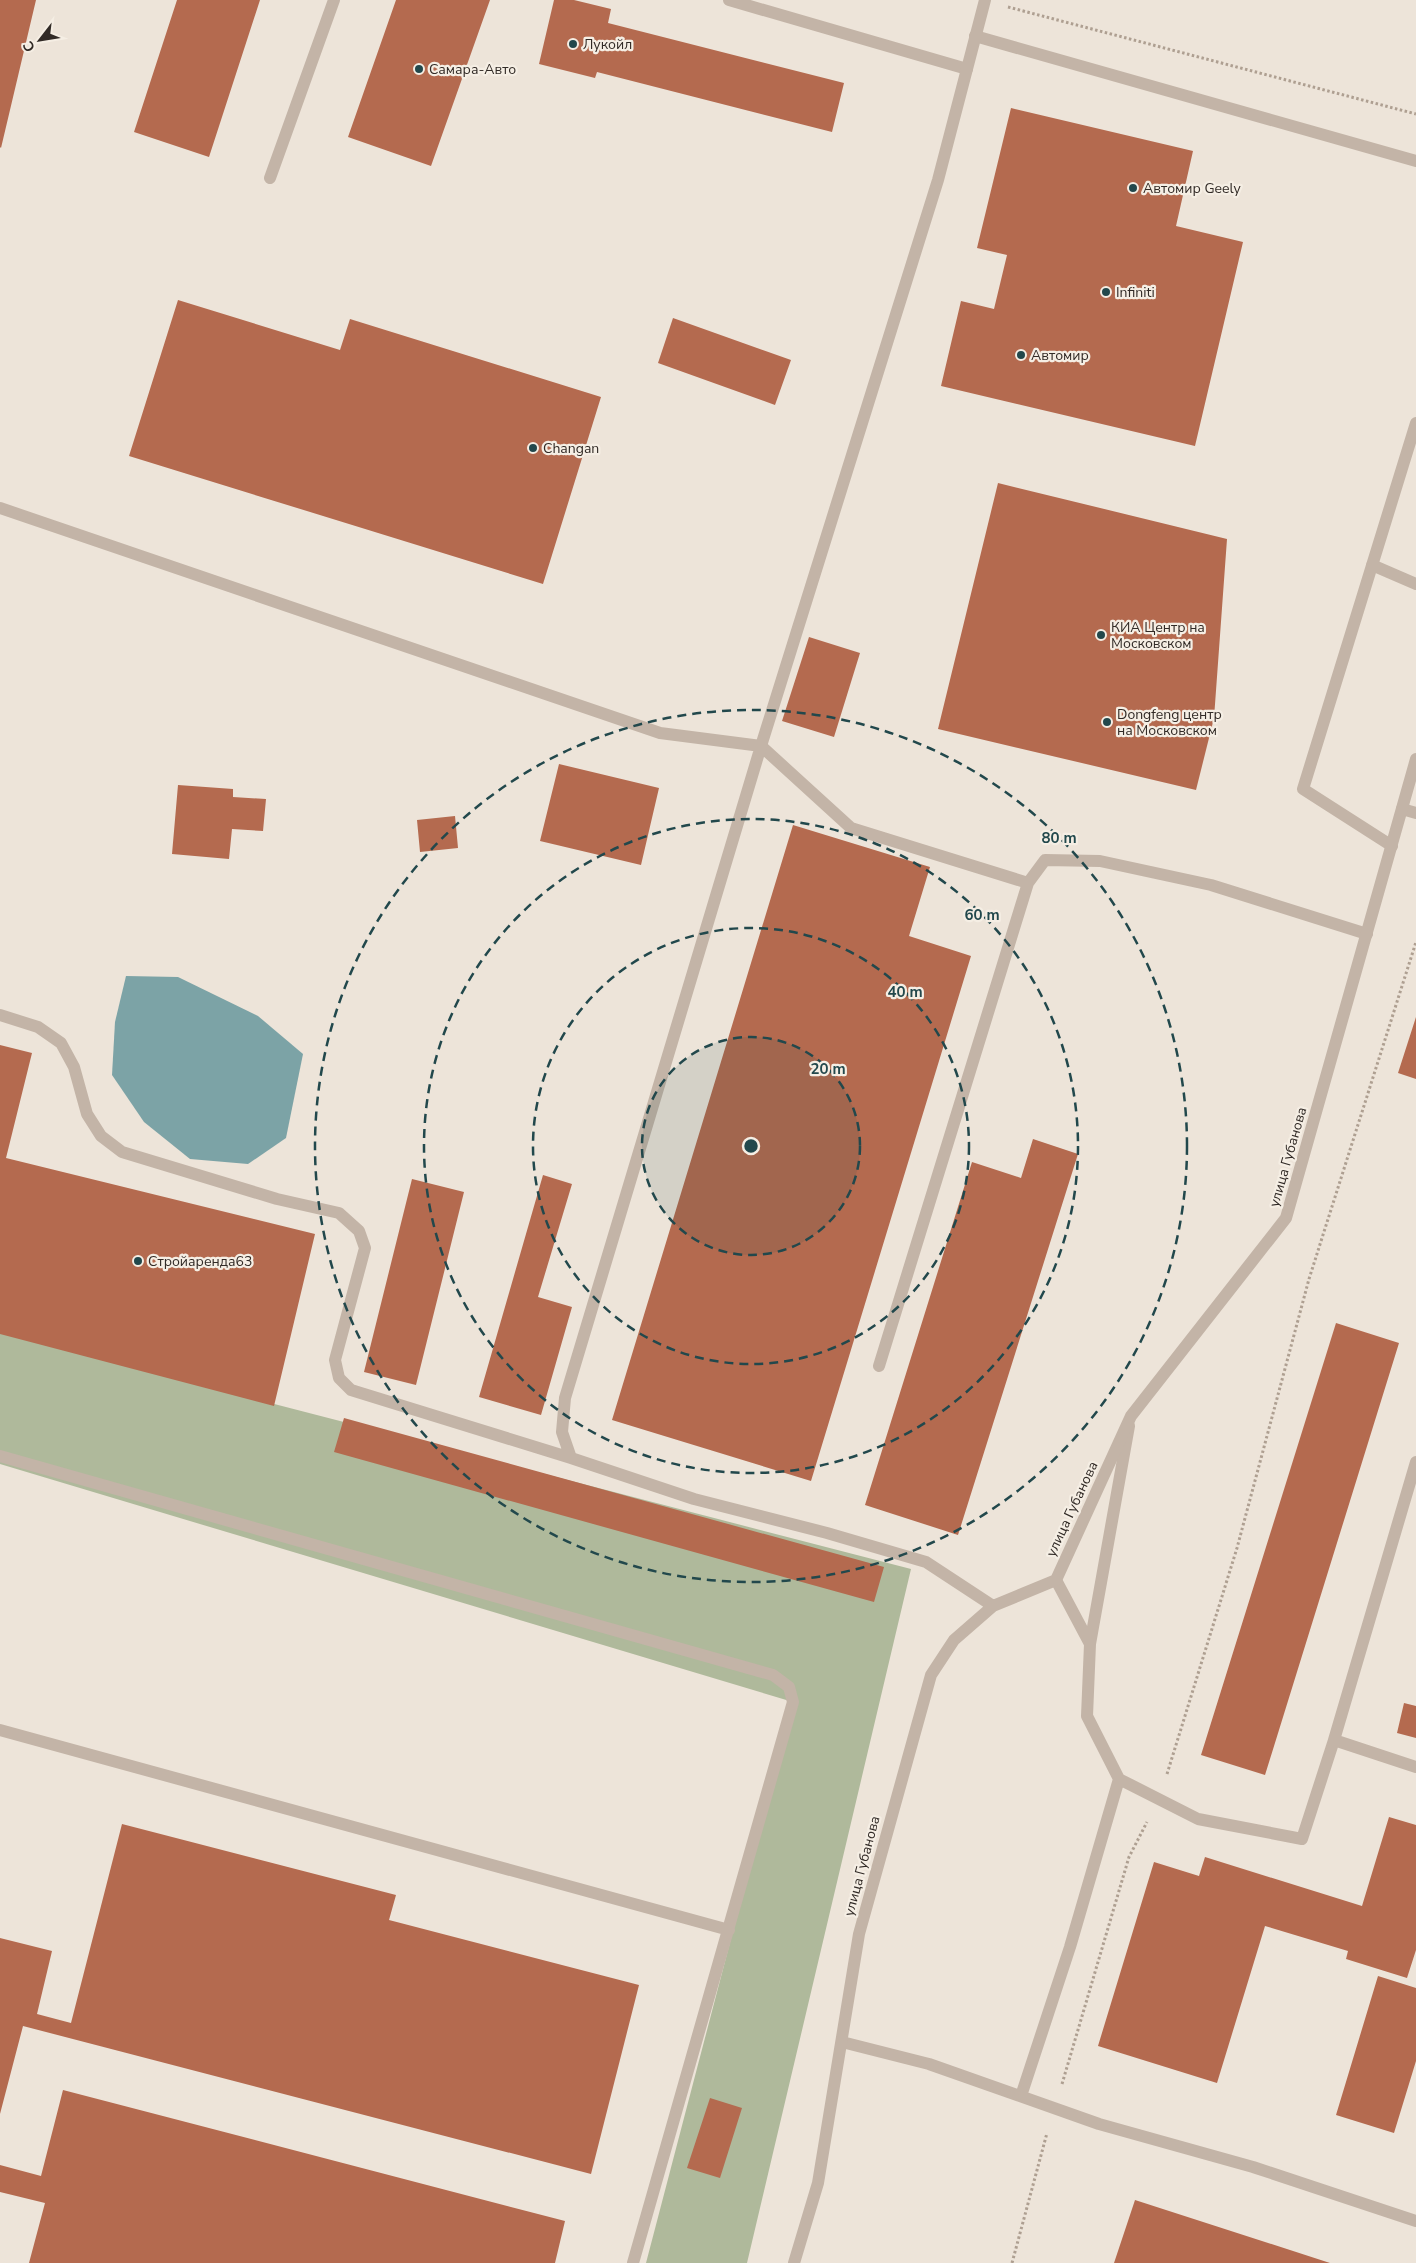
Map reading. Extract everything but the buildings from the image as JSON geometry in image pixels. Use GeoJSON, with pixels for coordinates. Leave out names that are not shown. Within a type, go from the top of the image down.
{"type":"FeatureCollection","features":[{"type":"Feature","properties":{"kind":"street"},"geometry":{"type":"LineString","coordinates":[[270,178],[334,0]]}},
{"type":"Feature","properties":{"kind":"street"},"geometry":{"type":"LineString","coordinates":[[729,0],[967,69]]}},
{"type":"Feature","properties":{"kind":"street"},"geometry":{"type":"LineString","coordinates":[[571,1458],[562,1432],[564,1398],[761,746],[938,180],[985,0]]}},
{"type":"Feature","properties":{"kind":"street"},"geometry":{"type":"LineString","coordinates":[[975,36],[1416,161]]}},
{"type":"Feature","properties":{"kind":"street"},"geometry":{"type":"LineString","coordinates":[[1392,846],[1304,789],[1416,423]]}},
{"type":"Feature","properties":{"kind":"street"},"geometry":{"type":"LineString","coordinates":[[0,508],[660,733],[761,746],[851,828],[1028,883]]}},
{"type":"Feature","properties":{"kind":"street"},"geometry":{"type":"LineString","coordinates":[[1372,565],[1416,584]]}},
{"type":"Feature","properties":{"kind":"street","name":"улица Губанова"},"geometry":{"type":"LineString","coordinates":[[794,2263],[818,2183],[859,1934],[931,1675],[954,1640],[993,1606],[1056,1580],[1131,1416],[1286,1218],[1416,760]]}},
{"type":"Feature","properties":{"kind":"street"},"geometry":{"type":"LineString","coordinates":[[1402,809],[1416,813]]}},
{"type":"Feature","properties":{"kind":"street"},"geometry":{"type":"LineString","coordinates":[[879,1366],[1028,883],[1045,860],[1100,861],[1211,885],[1367,934]]}},
{"type":"Feature","properties":{"kind":"street"},"geometry":{"type":"LineString","coordinates":[[0,1016],[38,1027],[61,1043],[74,1067],[87,1114],[101,1136],[122,1152],[277,1199],[339,1213],[359,1232],[365,1248],[335,1360],[339,1378],[351,1390],[571,1458],[694,1499],[827,1533],[926,1562],[993,1606]]}},
{"type":"Feature","properties":{"kind":"street"},"geometry":{"type":"LineString","coordinates":[[1131,1416],[1090,1644],[1087,1716],[1119,1779],[1198,1819],[1302,1839],[1334,1740],[1416,1462]]}},
{"type":"Feature","properties":{"kind":"street"},"geometry":{"type":"LineString","coordinates":[[0,1456],[773,1675],[789,1687],[793,1702],[633,2263]]}},
{"type":"Feature","properties":{"kind":"street"},"geometry":{"type":"LineString","coordinates":[[1056,1580],[1090,1644]]}},
{"type":"Feature","properties":{"kind":"street"},"geometry":{"type":"LineString","coordinates":[[0,1730],[729,1930]]}},
{"type":"Feature","properties":{"kind":"street"},"geometry":{"type":"LineString","coordinates":[[1334,1740],[1416,1767]]}},
{"type":"Feature","properties":{"kind":"street"},"geometry":{"type":"LineString","coordinates":[[1021,2096],[1070,1947],[1119,1779]]}},
{"type":"Feature","properties":{"kind":"street"},"geometry":{"type":"LineString","coordinates":[[842,2042],[929,2064],[1099,2124],[1253,2167],[1415,2216]]}},
{"type":"Feature","properties":{"kind":"path"},"geometry":{"type":"LineString","coordinates":[[985,0],[1416,114]]}},
{"type":"Feature","properties":{"kind":"path"},"geometry":{"type":"LineString","coordinates":[[1012,2263],[1054,2108],[1129,1857],[1159,1798],[1237,1548],[1309,1279],[1416,942]]}},
{"type":"Feature","properties":{"kind":"green space"},"geometry":{"type":"Polygon","coordinates":[[[0,1333],[911,1569],[747,2263],[646,2263],[793,1702],[0,1464],[0,1333]]]}},
{"type":"Feature","properties":{"kind":"water"},"geometry":{"type":"Polygon","coordinates":[[[126,976],[178,977],[258,1016],[303,1054],[286,1138],[248,1164],[190,1159],[144,1122],[112,1075],[115,1022],[126,976]]]}},
{"type":"Feature","properties":{"kind":"place","name":"Лукойл"},"geometry":{"type":"Point","coordinates":[573,44]}},
{"type":"Feature","properties":{"kind":"place","name":"Самара-Авто"},"geometry":{"type":"Point","coordinates":[419,69]}},
{"type":"Feature","properties":{"kind":"place","name":"Автомир Geely"},"geometry":{"type":"Point","coordinates":[1133,188]}},
{"type":"Feature","properties":{"kind":"place","name":"Infiniti"},"geometry":{"type":"Point","coordinates":[1106,292]}},
{"type":"Feature","properties":{"kind":"place","name":"Автомир"},"geometry":{"type":"Point","coordinates":[1021,355]}},
{"type":"Feature","properties":{"kind":"place","name":"Changan"},"geometry":{"type":"Point","coordinates":[533,448]}},
{"type":"Feature","properties":{"kind":"place","name":"КИА Центр на Московском"},"geometry":{"type":"Point","coordinates":[1101,635]}},
{"type":"Feature","properties":{"kind":"place","name":"Dongfeng центр на Московском"},"geometry":{"type":"Point","coordinates":[1107,722]}},
{"type":"Feature","properties":{"kind":"place","name":"Стройаренда63"},"geometry":{"type":"Point","coordinates":[138,1261]}}]}
